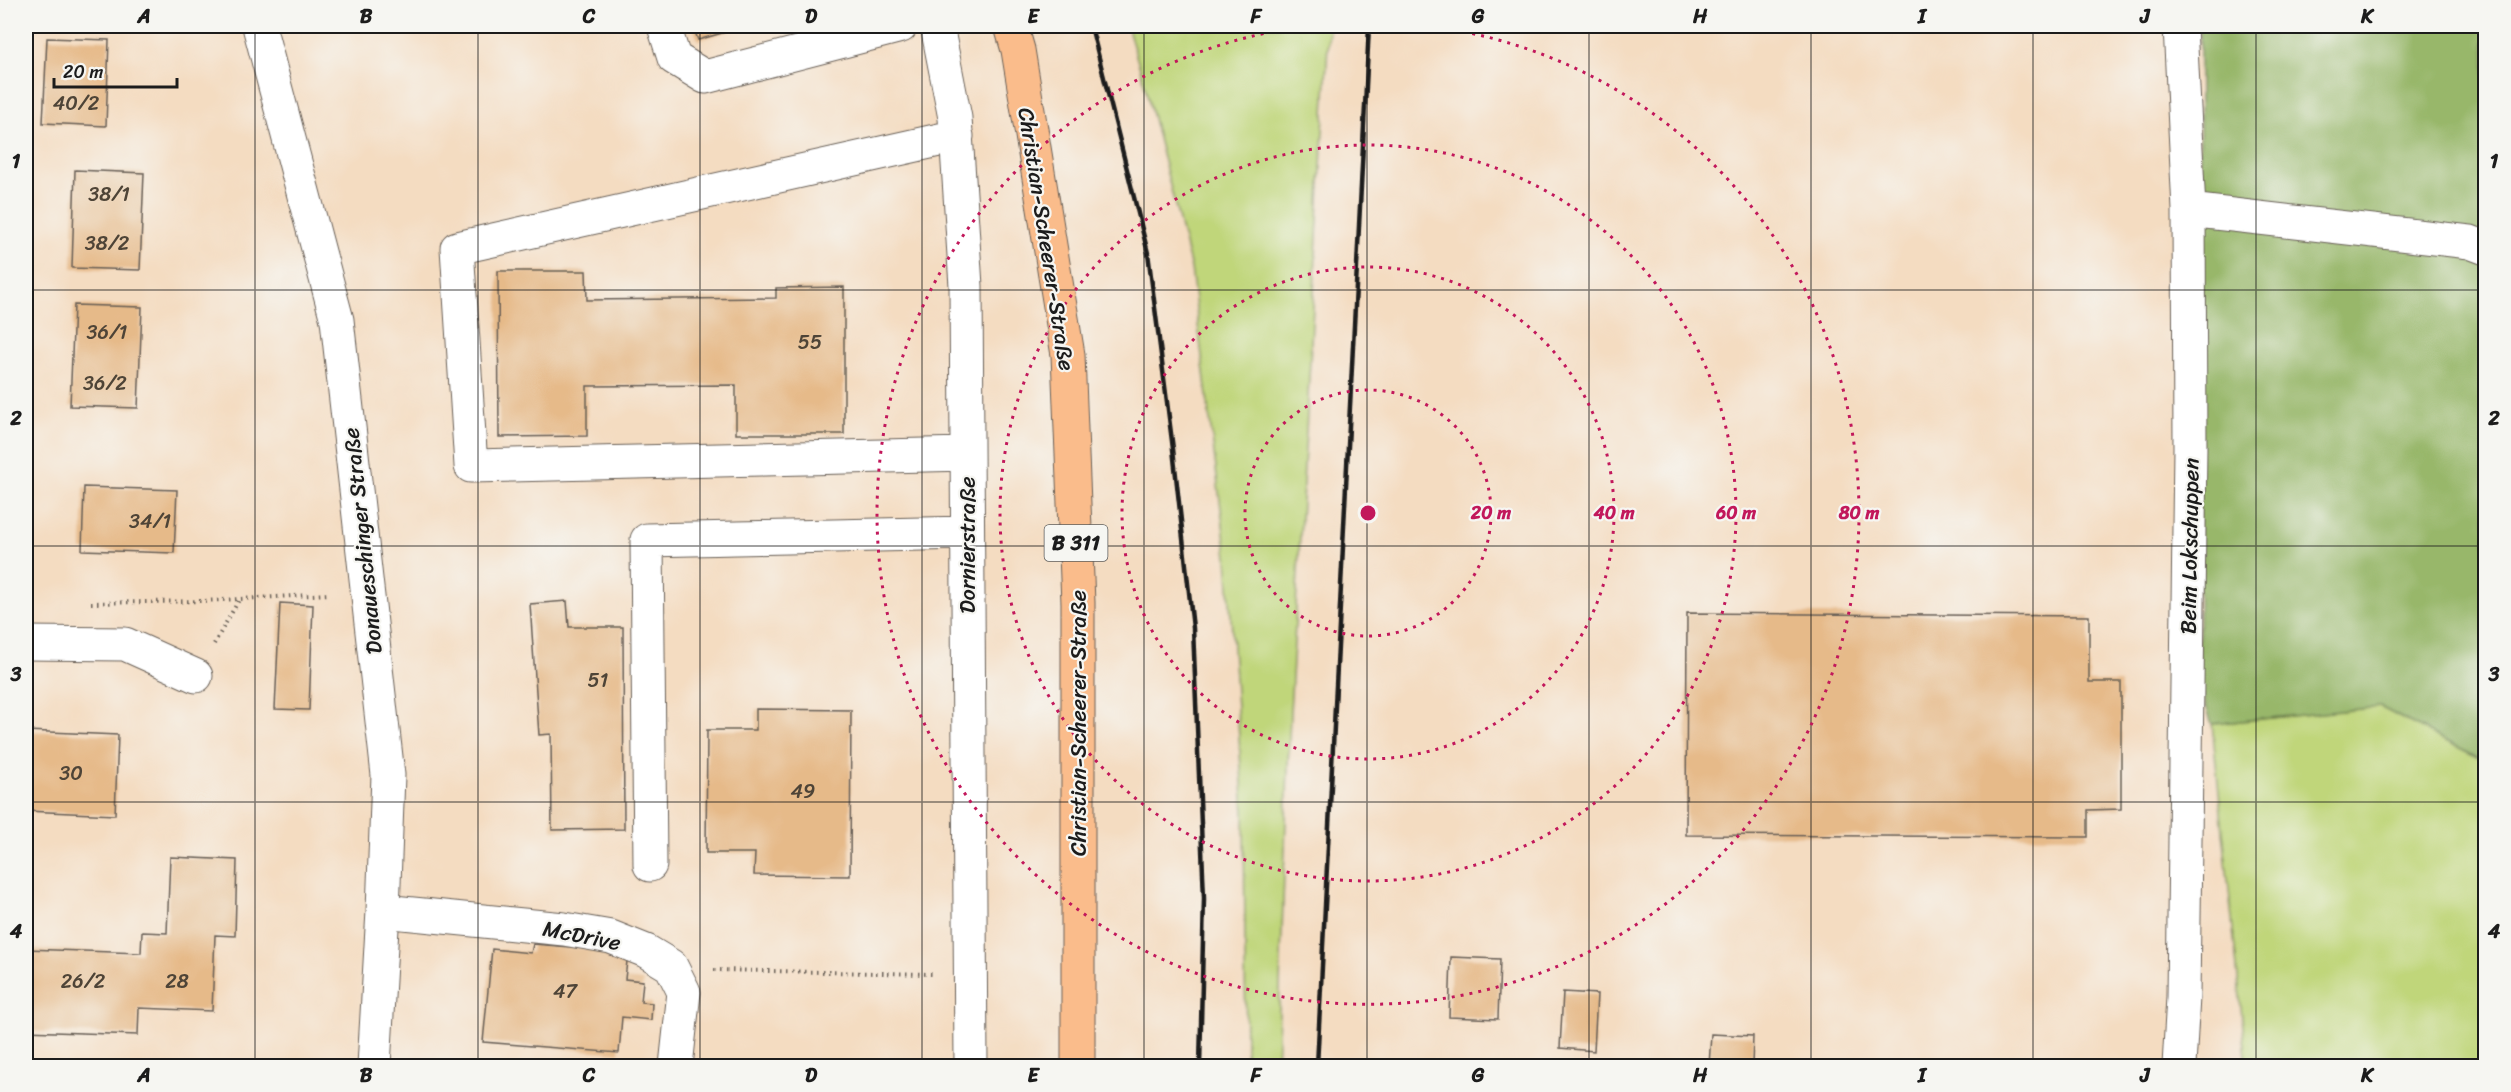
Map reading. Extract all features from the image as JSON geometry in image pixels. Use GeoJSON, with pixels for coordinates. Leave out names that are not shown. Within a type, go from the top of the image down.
{"type":"FeatureCollection","features":[{"type":"Feature","properties":{"kind":"main road","name":"Christian-Scheerer-Straße"},"geometry":{"type":"LineString","coordinates":[[1011,26],[1018,50],[1068,355],[1078,603],[1078,1066]]}},
{"type":"Feature","properties":{"kind":"street","name":"Donaueschinger Straße"},"geometry":{"type":"LineString","coordinates":[[259,26],[337,320],[388,775],[374,1066]]}},
{"type":"Feature","properties":{"kind":"street"},"geometry":{"type":"LineString","coordinates":[[664,26],[674,58],[705,77],[902,26]]}},
{"type":"Feature","properties":{"kind":"street","name":"Dornierstraße"},"geometry":{"type":"LineString","coordinates":[[937,26],[956,118],[966,286],[971,1066]]}},
{"type":"Feature","properties":{"kind":"street","name":"Beim Lokschuppen"},"geometry":{"type":"LineString","coordinates":[[2179,1066],[2183,985],[2190,448],[2189,210],[2180,26]]}},
{"type":"Feature","properties":{"kind":"street"},"geometry":{"type":"LineString","coordinates":[[957,136],[456,248],[471,465],[967,454]]}},
{"type":"Feature","properties":{"kind":"street"},"geometry":{"type":"LineString","coordinates":[[2189,210],[2470,242],[2486,248]]}},
{"type":"Feature","properties":{"kind":"street"},"geometry":{"type":"LineString","coordinates":[[650,865],[646,540],[967,533]]}},
{"type":"Feature","properties":{"kind":"street"},"geometry":{"type":"LineString","coordinates":[[26,643],[125,644],[196,676]]}},
{"type":"Feature","properties":{"kind":"street","name":"McDrive"},"geometry":{"type":"LineString","coordinates":[[383,911],[564,929],[611,937],[646,951],[671,966],[684,992],[676,1066]]}},
{"type":"Feature","properties":{"kind":"path"},"geometry":{"type":"LineString","coordinates":[[85,603],[338,594]]}},
{"type":"Feature","properties":{"kind":"path"},"geometry":{"type":"LineString","coordinates":[[196,676],[240,598]]}},
{"type":"Feature","properties":{"kind":"path"},"geometry":{"type":"LineString","coordinates":[[719,970],[971,975]]}},
{"type":"Feature","properties":{"kind":"green space"},"geometry":{"type":"Polygon","coordinates":[[[1127,26],[1329,26],[1290,713],[1277,1066],[1246,1066],[1244,813],[1227,557],[1191,268],[1142,75],[1127,26]]]}},
{"type":"Feature","properties":{"kind":"green space"},"geometry":{"type":"Polygon","coordinates":[[[2200,26],[2485,26],[2485,761],[2380,707],[2212,724],[2199,685],[2200,26]]]}},
{"type":"Feature","properties":{"kind":"green space"},"geometry":{"type":"Polygon","coordinates":[[[2380,707],[2485,761],[2485,1066],[2247,1066],[2212,724],[2380,707]]]}},
{"type":"Feature","properties":{"kind":"building"},"geometry":{"type":"Polygon","coordinates":[[[693,26],[746,26],[698,40],[693,26]]]}},
{"type":"Feature","properties":{"kind":"building"},"geometry":{"type":"Polygon","coordinates":[[[47,38],[109,40],[106,126],[43,123],[47,38]]]}},
{"type":"Feature","properties":{"kind":"building"},"geometry":{"type":"Polygon","coordinates":[[[75,170],[144,173],[140,270],[72,268],[75,170]]]}},
{"type":"Feature","properties":{"kind":"building"},"geometry":{"type":"Polygon","coordinates":[[[498,271],[586,271],[587,300],[776,298],[776,288],[844,287],[844,434],[736,434],[736,385],[587,386],[587,436],[499,437],[498,271]]]}},
{"type":"Feature","properties":{"kind":"building"},"geometry":{"type":"Polygon","coordinates":[[[74,305],[142,307],[138,408],[70,406],[74,305]]]}},
{"type":"Feature","properties":{"kind":"building"},"geometry":{"type":"Polygon","coordinates":[[[84,487],[177,490],[174,553],[82,550],[84,487]]]}},
{"type":"Feature","properties":{"kind":"building"},"geometry":{"type":"Polygon","coordinates":[[[567,601],[569,627],[623,627],[624,829],[552,830],[551,734],[539,735],[530,604],[567,601]]]}},
{"type":"Feature","properties":{"kind":"building"},"geometry":{"type":"Polygon","coordinates":[[[280,603],[313,605],[309,710],[275,709],[280,603]]]}},
{"type":"Feature","properties":{"kind":"building"},"geometry":{"type":"Polygon","coordinates":[[[1687,613],[2089,616],[2089,682],[2121,682],[2121,809],[2088,810],[2088,837],[1686,835],[1687,613]]]}},
{"type":"Feature","properties":{"kind":"building"},"geometry":{"type":"Polygon","coordinates":[[[756,709],[851,710],[850,876],[754,875],[755,853],[706,853],[707,730],[756,730],[756,709]]]}},
{"type":"Feature","properties":{"kind":"building"},"geometry":{"type":"Polygon","coordinates":[[[26,731],[118,735],[115,815],[26,811],[26,731]]]}},
{"type":"Feature","properties":{"kind":"building"},"geometry":{"type":"Polygon","coordinates":[[[170,857],[237,860],[235,936],[215,935],[212,1011],[139,1008],[138,1035],[26,1031],[26,949],[141,953],[142,932],[167,933],[170,857]]]}},
{"type":"Feature","properties":{"kind":"building"},"geometry":{"type":"Polygon","coordinates":[[[533,944],[609,950],[627,961],[625,979],[643,981],[641,1002],[652,1003],[651,1020],[622,1017],[619,1053],[483,1042],[492,949],[531,953],[533,944]]]}},
{"type":"Feature","properties":{"kind":"building"},"geometry":{"type":"Polygon","coordinates":[[[1451,957],[1500,959],[1498,1019],[1449,1017],[1451,957]]]}},
{"type":"Feature","properties":{"kind":"building"},"geometry":{"type":"Polygon","coordinates":[[[1563,992],[1597,994],[1594,1051],[1560,1048],[1563,992]]]}},
{"type":"Feature","properties":{"kind":"building"},"geometry":{"type":"Polygon","coordinates":[[[1711,1034],[1753,1036],[1752,1066],[1709,1066],[1711,1034]]]}},
{"type":"Feature","properties":{"kind":"railway"},"geometry":{"type":"LineString","coordinates":[[1091,26],[1148,253],[1193,628],[1204,898],[1200,1066]]}},
{"type":"Feature","properties":{"kind":"railway"},"geometry":{"type":"LineString","coordinates":[[1317,1066],[1369,26]]}}]}
